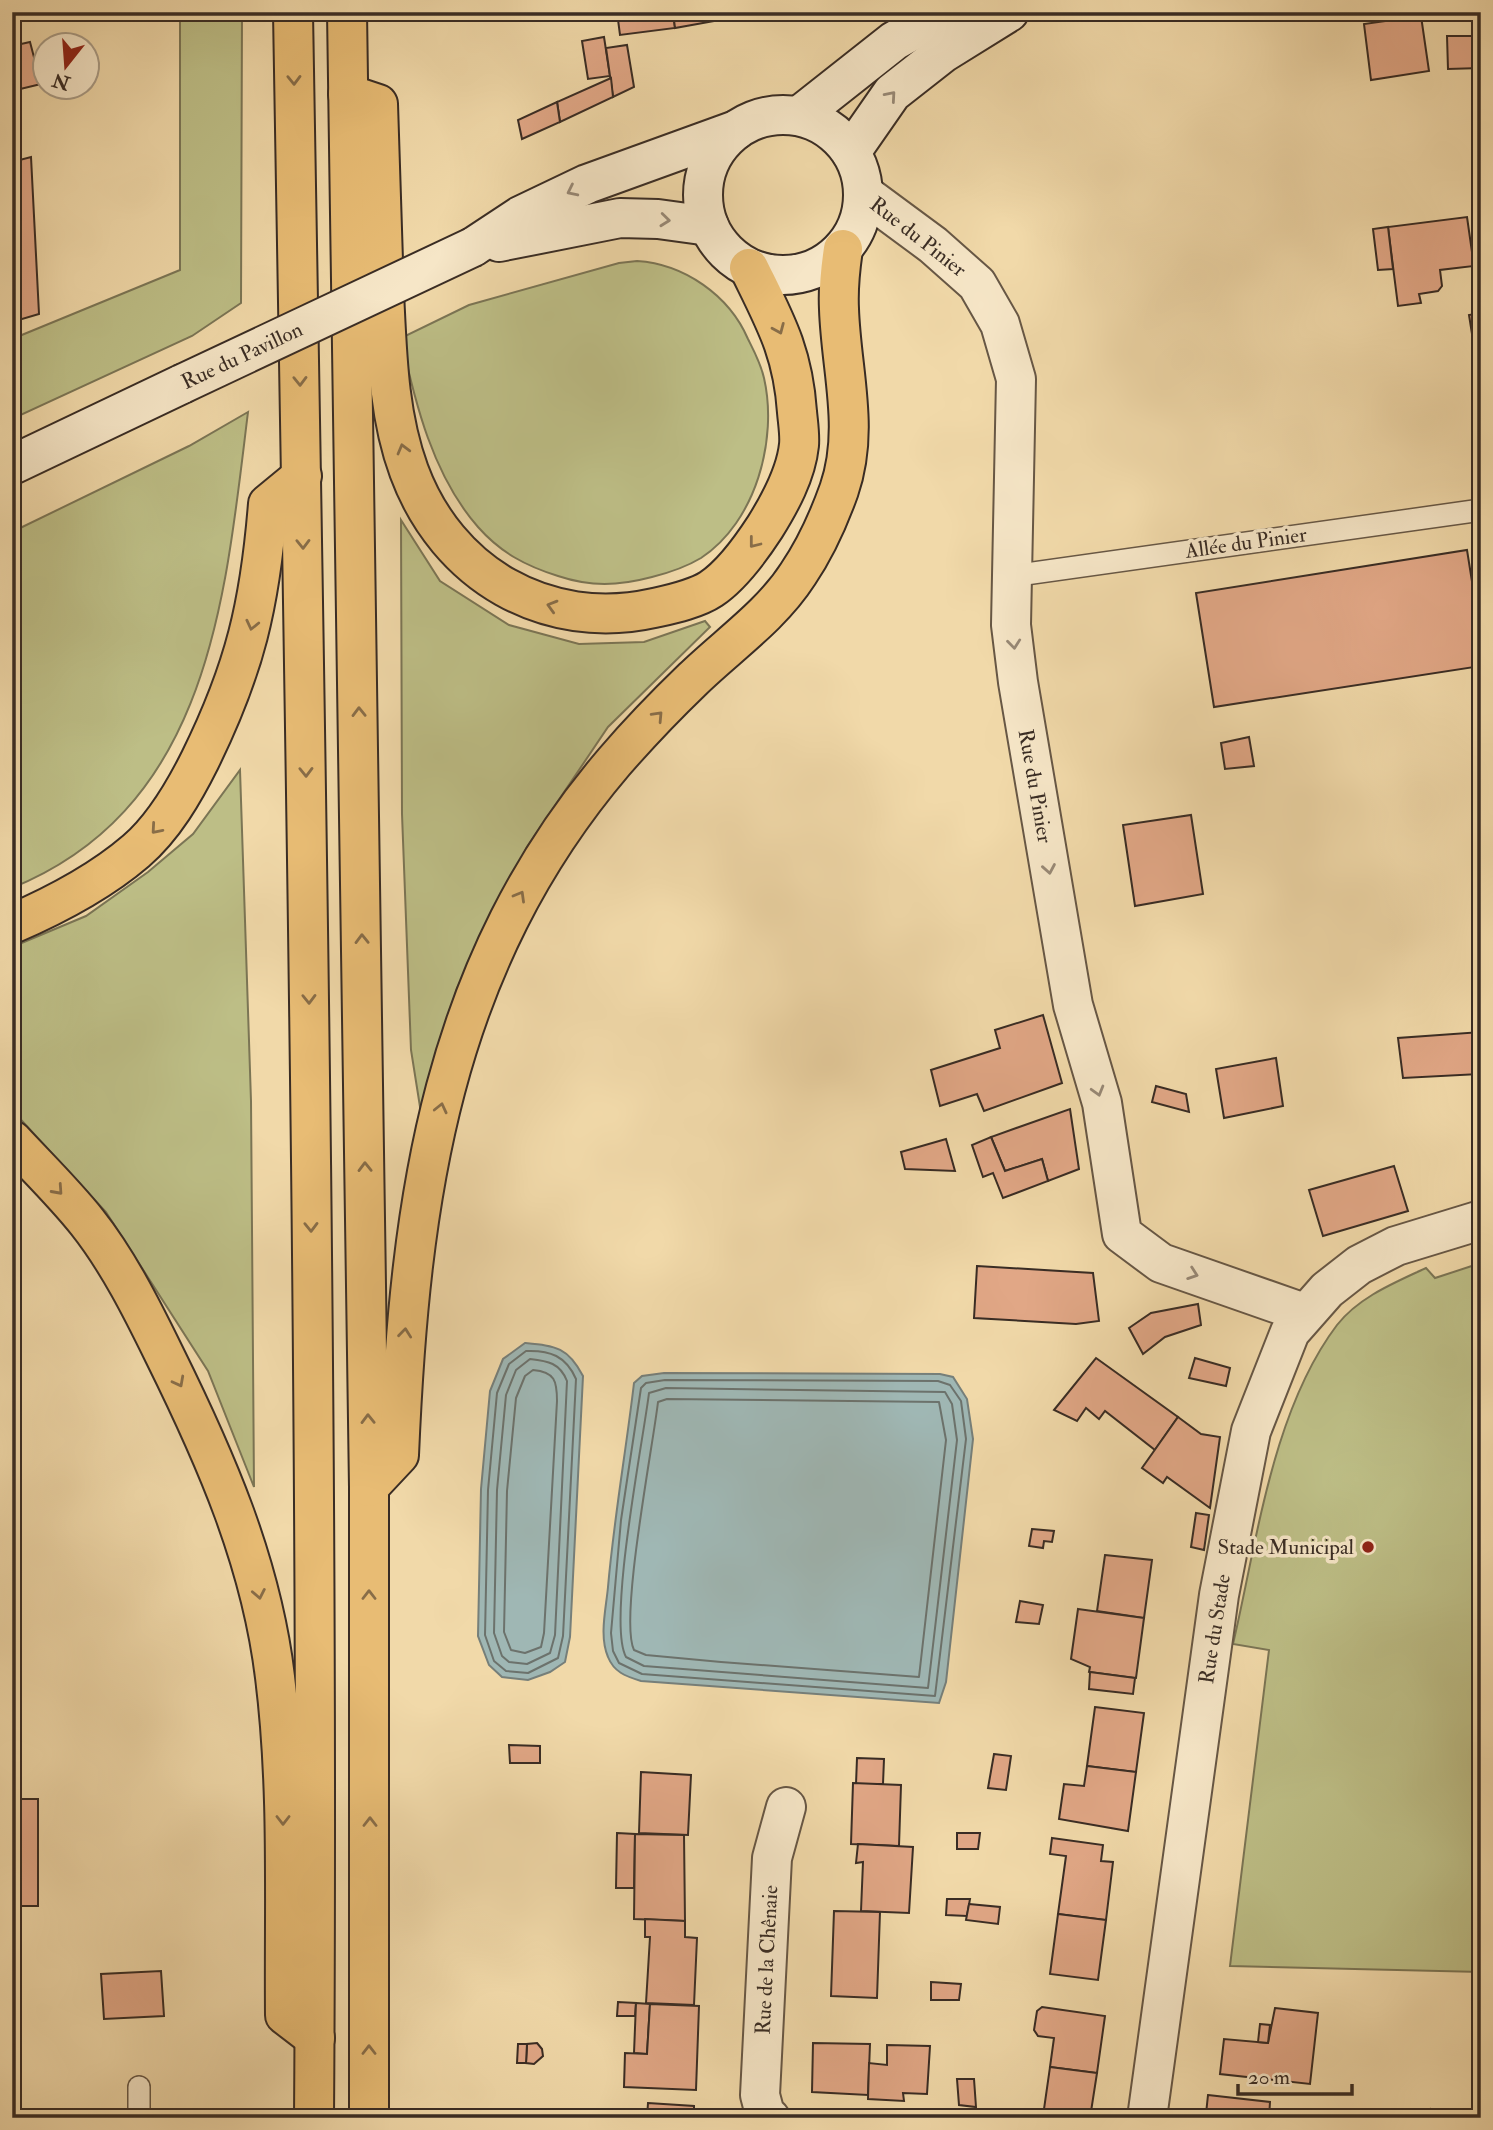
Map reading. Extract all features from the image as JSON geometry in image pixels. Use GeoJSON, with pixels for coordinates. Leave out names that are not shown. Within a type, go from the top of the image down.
{"type":"FeatureCollection","features":[{"type":"Feature","properties":{"kind":"highway"},"geometry":{"type":"LineString","coordinates":[[293,12],[302,476],[315,1591],[314,2118]]}},
{"type":"Feature","properties":{"kind":"highway"},"geometry":{"type":"LineString","coordinates":[[347,12],[369,1487],[369,2118]]}},
{"type":"Feature","properties":{"kind":"highway"},"geometry":{"type":"LineString","coordinates":[[348,94],[378,104],[388,373],[396,422],[409,471],[427,510],[453,548],[491,580],[537,602],[578,614],[628,614],[675,603],[711,589],[754,544],[776,509],[799,445],[795,375],[781,332],[749,268]]}},
{"type":"Feature","properties":{"kind":"highway"},"geometry":{"type":"LineString","coordinates":[[369,1487],[399,1455],[404,1351],[415,1238],[428,1161],[449,1074],[491,953],[541,860],[615,761],[692,680],[757,622],[797,576],[840,487],[851,429],[839,312],[843,249]]}},
{"type":"Feature","properties":{"kind":"highway"},"geometry":{"type":"LineString","coordinates":[[12,923],[94,882],[138,850],[163,821],[186,787],[224,711],[246,651],[262,566],[268,504],[302,476]]}},
{"type":"Feature","properties":{"kind":"highway"},"geometry":{"type":"LineString","coordinates":[[12,1140],[88,1223],[142,1308],[194,1411],[242,1532],[258,1585],[275,1676],[283,1790],[285,2015],[315,2038]]}},
{"type":"Feature","properties":{"kind":"street"},"geometry":{"type":"LineString","coordinates":[[799,116],[894,41],[945,12]]}},
{"type":"Feature","properties":{"kind":"street"},"geometry":{"type":"LineString","coordinates":[[851,152],[892,93],[943,53],[1009,12]]}},
{"type":"Feature","properties":{"kind":"street"},"geometry":{"type":"LineString","coordinates":[[766,116],[799,116],[829,129],[851,152],[862,175],[864,194],[858,223],[843,249],[823,265],[799,274],[774,275],[749,268],[721,246],[709,226],[703,200],[706,173],[717,149],[736,130],[766,116]]}},
{"type":"Feature","properties":{"kind":"street","name":"Rue du Pavillon"},"geometry":{"type":"LineString","coordinates":[[12,465],[473,247],[520,216],[587,184],[736,130]]}},
{"type":"Feature","properties":{"kind":"street","name":"Rue du Pinier"},"geometry":{"type":"LineString","coordinates":[[864,194],[933,245],[977,284],[1000,324],[1016,379],[1011,625],[1022,708],[1073,1005],[1102,1103],[1122,1234],[1161,1263],[1304,1313]]}},
{"type":"Feature","properties":{"kind":"street","name":"Rue du Pavillon"},"geometry":{"type":"LineString","coordinates":[[473,247],[620,218],[658,219],[709,226]]}},
{"type":"Feature","properties":{"kind":"street","name":"Rue du Stade"},"geometry":{"type":"LineString","coordinates":[[1147,2118],[1210,1655],[1251,1431],[1287,1339],[1304,1313],[1359,1265],[1396,1247],[1481,1220]]}},
{"type":"Feature","properties":{"kind":"street","name":"Rue de la Chênaie"},"geometry":{"type":"LineString","coordinates":[[766,2117],[760,2095],[772,1858],[786,1807]]}},
{"type":"Feature","properties":{"kind":"lane","name":"Allée du Pinier"},"geometry":{"type":"LineString","coordinates":[[1012,576],[1481,510]]}},
{"type":"Feature","properties":{"kind":"lane"},"geometry":{"type":"LineString","coordinates":[[139,2087],[139,2118]]}},
{"type":"Feature","properties":{"kind":"green space"},"geometry":{"type":"Polygon","coordinates":[[[180,12],[242,12],[241,303],[192,336],[12,419],[12,339],[180,270],[180,12]]]}},
{"type":"Feature","properties":{"kind":"green space"},"geometry":{"type":"Polygon","coordinates":[[[619,263],[654,263],[688,275],[717,296],[740,323],[764,378],[768,402],[765,452],[749,501],[736,523],[720,542],[701,558],[677,569],[640,580],[605,584],[570,580],[515,558],[487,536],[462,507],[428,438],[401,338],[469,305],[619,263]]]}},
{"type":"Feature","properties":{"kind":"green space"},"geometry":{"type":"Polygon","coordinates":[[[248,412],[229,553],[216,623],[196,689],[168,751],[130,805],[78,852],[12,888],[12,532],[189,446],[248,412]]]}},
{"type":"Feature","properties":{"kind":"green space"},"geometry":{"type":"Polygon","coordinates":[[[401,520],[440,581],[509,625],[579,644],[644,642],[705,621],[710,627],[608,727],[527,847],[457,988],[421,1113],[411,1050],[402,814],[401,520]]]}},
{"type":"Feature","properties":{"kind":"green space"},"geometry":{"type":"Polygon","coordinates":[[[240,770],[251,1101],[254,1487],[208,1371],[106,1212],[12,1110],[12,947],[86,916],[148,872],[193,834],[240,770]]]}},
{"type":"Feature","properties":{"kind":"green space","name":"Stade Municipal"},"geometry":{"type":"Polygon","coordinates":[[[1481,1263],[1481,1972],[1230,1966],[1269,1650],[1233,1644],[1259,1521],[1282,1437],[1315,1359],[1337,1325],[1356,1306],[1426,1268],[1435,1278],[1481,1263]]]}},
{"type":"Feature","properties":{"kind":"water"},"geometry":{"type":"Polygon","coordinates":[[[525,1343],[560,1350],[572,1359],[583,1376],[570,1637],[565,1662],[550,1672],[528,1680],[502,1677],[489,1665],[478,1636],[481,1489],[490,1391],[503,1359],[525,1343]]]}},
{"type":"Feature","properties":{"kind":"water"},"geometry":{"type":"Polygon","coordinates":[[[664,1373],[940,1374],[953,1377],[967,1399],[973,1439],[946,1682],[939,1703],[641,1681],[625,1675],[613,1666],[605,1649],[604,1622],[634,1383],[642,1376],[664,1373]]]}},
{"type":"Feature","properties":{"kind":"building"},"geometry":{"type":"Polygon","coordinates":[[[617,12],[673,12],[675,28],[620,35],[617,12]]]}},
{"type":"Feature","properties":{"kind":"building"},"geometry":{"type":"Polygon","coordinates":[[[673,12],[730,12],[731,18],[675,28],[673,12]]]}},
{"type":"Feature","properties":{"kind":"building"},"geometry":{"type":"Polygon","coordinates":[[[1421,16],[1429,71],[1371,80],[1364,24],[1421,16]]]}},
{"type":"Feature","properties":{"kind":"building"},"geometry":{"type":"Polygon","coordinates":[[[1447,36],[1481,36],[1481,68],[1448,69],[1447,36]]]}},
{"type":"Feature","properties":{"kind":"building"},"geometry":{"type":"Polygon","coordinates":[[[604,37],[610,76],[588,79],[582,41],[604,37]]]}},
{"type":"Feature","properties":{"kind":"building"},"geometry":{"type":"Polygon","coordinates":[[[30,42],[32,86],[12,91],[12,46],[30,42]]]}},
{"type":"Feature","properties":{"kind":"building"},"geometry":{"type":"Polygon","coordinates":[[[627,45],[634,87],[613,97],[606,48],[627,45]]]}},
{"type":"Feature","properties":{"kind":"building"},"geometry":{"type":"Polygon","coordinates":[[[611,78],[613,97],[560,122],[557,102],[611,78]]]}},
{"type":"Feature","properties":{"kind":"building"},"geometry":{"type":"Polygon","coordinates":[[[557,102],[560,122],[522,139],[518,120],[557,102]]]}},
{"type":"Feature","properties":{"kind":"building"},"geometry":{"type":"Polygon","coordinates":[[[31,157],[39,314],[12,322],[12,162],[31,157]]]}},
{"type":"Feature","properties":{"kind":"building"},"geometry":{"type":"Polygon","coordinates":[[[1467,217],[1474,266],[1440,270],[1442,286],[1438,291],[1419,294],[1421,303],[1398,306],[1388,227],[1467,217]]]}},
{"type":"Feature","properties":{"kind":"building"},"geometry":{"type":"Polygon","coordinates":[[[1388,227],[1393,269],[1378,270],[1373,229],[1388,227]]]}},
{"type":"Feature","properties":{"kind":"building"},"geometry":{"type":"Polygon","coordinates":[[[1481,313],[1481,333],[1472,334],[1469,315],[1481,313]]]}},
{"type":"Feature","properties":{"kind":"building"},"geometry":{"type":"Polygon","coordinates":[[[1467,550],[1481,638],[1481,666],[1214,707],[1196,593],[1467,550]]]}},
{"type":"Feature","properties":{"kind":"building"},"geometry":{"type":"Polygon","coordinates":[[[1249,737],[1254,766],[1225,769],[1221,743],[1249,737]]]}},
{"type":"Feature","properties":{"kind":"building"},"geometry":{"type":"Polygon","coordinates":[[[1191,815],[1203,894],[1135,906],[1123,825],[1191,815]]]}},
{"type":"Feature","properties":{"kind":"building"},"geometry":{"type":"Polygon","coordinates":[[[1043,1015],[1062,1083],[984,1111],[977,1094],[940,1106],[931,1070],[1000,1048],[995,1030],[1043,1015]]]}},
{"type":"Feature","properties":{"kind":"building"},"geometry":{"type":"Polygon","coordinates":[[[1481,1032],[1481,1084],[1479,1074],[1403,1078],[1398,1038],[1481,1032]]]}},
{"type":"Feature","properties":{"kind":"building"},"geometry":{"type":"Polygon","coordinates":[[[1276,1058],[1283,1106],[1224,1118],[1216,1069],[1276,1058]]]}},
{"type":"Feature","properties":{"kind":"building"},"geometry":{"type":"Polygon","coordinates":[[[1156,1086],[1186,1094],[1189,1112],[1152,1102],[1156,1086]]]}},
{"type":"Feature","properties":{"kind":"building"},"geometry":{"type":"Polygon","coordinates":[[[1070,1109],[1079,1169],[1048,1181],[1042,1159],[1005,1171],[991,1137],[1070,1109]]]}},
{"type":"Feature","properties":{"kind":"building"},"geometry":{"type":"Polygon","coordinates":[[[991,1137],[1005,1171],[1042,1159],[1048,1181],[1003,1198],[993,1173],[983,1177],[972,1145],[991,1137]]]}},
{"type":"Feature","properties":{"kind":"building"},"geometry":{"type":"Polygon","coordinates":[[[946,1139],[955,1171],[905,1169],[901,1152],[946,1139]]]}},
{"type":"Feature","properties":{"kind":"building"},"geometry":{"type":"Polygon","coordinates":[[[1394,1166],[1408,1211],[1323,1236],[1309,1190],[1394,1166]]]}},
{"type":"Feature","properties":{"kind":"building"},"geometry":{"type":"Polygon","coordinates":[[[977,1266],[1093,1273],[1099,1321],[1076,1324],[974,1318],[977,1266]]]}},
{"type":"Feature","properties":{"kind":"building"},"geometry":{"type":"Polygon","coordinates":[[[1198,1304],[1201,1325],[1165,1337],[1143,1354],[1129,1328],[1151,1313],[1198,1304]]]}},
{"type":"Feature","properties":{"kind":"building"},"geometry":{"type":"Polygon","coordinates":[[[1096,1358],[1178,1417],[1155,1450],[1105,1411],[1099,1419],[1086,1408],[1077,1421],[1054,1410],[1096,1358]]]}},
{"type":"Feature","properties":{"kind":"building"},"geometry":{"type":"Polygon","coordinates":[[[1195,1358],[1230,1368],[1226,1386],[1189,1378],[1195,1358]]]}},
{"type":"Feature","properties":{"kind":"building"},"geometry":{"type":"Polygon","coordinates":[[[13,1387],[13,1567],[12,1567],[13,1387]]]}},
{"type":"Feature","properties":{"kind":"building"},"geometry":{"type":"Polygon","coordinates":[[[1178,1417],[1201,1434],[1220,1437],[1210,1508],[1167,1477],[1163,1483],[1142,1468],[1178,1417]]]}},
{"type":"Feature","properties":{"kind":"building"},"geometry":{"type":"Polygon","coordinates":[[[1196,1513],[1209,1515],[1204,1550],[1191,1547],[1196,1513]]]}},
{"type":"Feature","properties":{"kind":"building"},"geometry":{"type":"Polygon","coordinates":[[[1032,1529],[1054,1531],[1052,1542],[1044,1541],[1043,1548],[1029,1546],[1032,1529]]]}},
{"type":"Feature","properties":{"kind":"building"},"geometry":{"type":"Polygon","coordinates":[[[1105,1555],[1152,1560],[1144,1618],[1097,1611],[1105,1555]]]}},
{"type":"Feature","properties":{"kind":"building"},"geometry":{"type":"Polygon","coordinates":[[[1020,1601],[1043,1605],[1039,1624],[1016,1622],[1020,1601]]]}},
{"type":"Feature","properties":{"kind":"building"},"geometry":{"type":"Polygon","coordinates":[[[1078,1609],[1144,1618],[1136,1678],[1089,1672],[1090,1667],[1071,1659],[1078,1609]]]}},
{"type":"Feature","properties":{"kind":"building"},"geometry":{"type":"Polygon","coordinates":[[[1090,1672],[1135,1678],[1133,1694],[1089,1689],[1090,1672]]]}},
{"type":"Feature","properties":{"kind":"building"},"geometry":{"type":"Polygon","coordinates":[[[1095,1707],[1144,1713],[1136,1772],[1087,1766],[1095,1707]]]}},
{"type":"Feature","properties":{"kind":"building"},"geometry":{"type":"Polygon","coordinates":[[[509,1745],[540,1746],[540,1763],[510,1763],[509,1745]]]}},
{"type":"Feature","properties":{"kind":"building"},"geometry":{"type":"Polygon","coordinates":[[[994,1754],[1011,1756],[1006,1790],[988,1788],[994,1754]]]}},
{"type":"Feature","properties":{"kind":"building"},"geometry":{"type":"Polygon","coordinates":[[[857,1758],[884,1759],[883,1784],[856,1784],[857,1758]]]}},
{"type":"Feature","properties":{"kind":"building"},"geometry":{"type":"Polygon","coordinates":[[[1087,1766],[1136,1772],[1128,1831],[1059,1819],[1064,1784],[1084,1786],[1087,1766]]]}},
{"type":"Feature","properties":{"kind":"building"},"geometry":{"type":"Polygon","coordinates":[[[641,1772],[691,1775],[688,1835],[639,1833],[641,1772]]]}},
{"type":"Feature","properties":{"kind":"building"},"geometry":{"type":"Polygon","coordinates":[[[853,1783],[901,1785],[899,1846],[851,1844],[853,1783]]]}},
{"type":"Feature","properties":{"kind":"building"},"geometry":{"type":"Polygon","coordinates":[[[12,1799],[38,1799],[38,1906],[12,1906],[12,1799]]]}},
{"type":"Feature","properties":{"kind":"building"},"geometry":{"type":"Polygon","coordinates":[[[617,1833],[635,1834],[634,1888],[616,1888],[617,1833]]]}},
{"type":"Feature","properties":{"kind":"building"},"geometry":{"type":"Polygon","coordinates":[[[957,1833],[980,1833],[978,1849],[957,1849],[957,1833]]]}},
{"type":"Feature","properties":{"kind":"building"},"geometry":{"type":"Polygon","coordinates":[[[635,1834],[684,1835],[685,1921],[634,1919],[635,1834]]]}},
{"type":"Feature","properties":{"kind":"building"},"geometry":{"type":"Polygon","coordinates":[[[1052,1838],[1103,1845],[1101,1861],[1113,1862],[1106,1920],[1058,1914],[1066,1856],[1050,1854],[1052,1838]]]}},
{"type":"Feature","properties":{"kind":"building"},"geometry":{"type":"Polygon","coordinates":[[[858,1844],[913,1847],[909,1913],[861,1911],[863,1862],[856,1863],[858,1844]]]}},
{"type":"Feature","properties":{"kind":"building"},"geometry":{"type":"Polygon","coordinates":[[[947,1899],[970,1899],[967,1916],[946,1915],[947,1899]]]}},
{"type":"Feature","properties":{"kind":"building"},"geometry":{"type":"Polygon","coordinates":[[[969,1904],[1000,1907],[998,1924],[966,1920],[969,1904]]]}},
{"type":"Feature","properties":{"kind":"building"},"geometry":{"type":"Polygon","coordinates":[[[834,1911],[880,1912],[877,1998],[831,1996],[834,1911]]]}},
{"type":"Feature","properties":{"kind":"building"},"geometry":{"type":"Polygon","coordinates":[[[1058,1914],[1106,1920],[1098,1980],[1050,1974],[1058,1914]]]}},
{"type":"Feature","properties":{"kind":"building"},"geometry":{"type":"Polygon","coordinates":[[[645,1919],[685,1921],[685,1937],[697,1938],[694,2005],[646,2003],[650,1937],[645,1937],[645,1919]]]}},
{"type":"Feature","properties":{"kind":"building"},"geometry":{"type":"Polygon","coordinates":[[[161,1971],[164,2016],[104,2019],[101,1974],[161,1971]]]}},
{"type":"Feature","properties":{"kind":"building"},"geometry":{"type":"Polygon","coordinates":[[[931,1982],[961,1984],[959,2000],[931,2000],[931,1982]]]}},
{"type":"Feature","properties":{"kind":"building"},"geometry":{"type":"Polygon","coordinates":[[[618,2002],[636,2003],[635,2016],[617,2016],[618,2002]]]}},
{"type":"Feature","properties":{"kind":"building"},"geometry":{"type":"Polygon","coordinates":[[[636,2003],[650,2004],[647,2054],[634,2053],[636,2003]]]}},
{"type":"Feature","properties":{"kind":"building"},"geometry":{"type":"Polygon","coordinates":[[[650,2004],[699,2006],[696,2090],[624,2087],[625,2053],[647,2054],[650,2004]]]}},
{"type":"Feature","properties":{"kind":"building"},"geometry":{"type":"Polygon","coordinates":[[[1042,2007],[1105,2016],[1097,2073],[1050,2067],[1054,2038],[1038,2036],[1034,2030],[1037,2011],[1042,2007]]]}},
{"type":"Feature","properties":{"kind":"building"},"geometry":{"type":"Polygon","coordinates":[[[1275,2008],[1318,2013],[1310,2084],[1220,2074],[1224,2039],[1268,2043],[1275,2008]]]}},
{"type":"Feature","properties":{"kind":"building"},"geometry":{"type":"Polygon","coordinates":[[[1260,2024],[1270,2025],[1268,2043],[1258,2042],[1260,2024]]]}},
{"type":"Feature","properties":{"kind":"building"},"geometry":{"type":"Polygon","coordinates":[[[537,2043],[543,2056],[534,2064],[526,2063],[527,2044],[537,2043]]]}},
{"type":"Feature","properties":{"kind":"building"},"geometry":{"type":"Polygon","coordinates":[[[813,2043],[870,2044],[868,2095],[812,2092],[813,2043]]]}},
{"type":"Feature","properties":{"kind":"building"},"geometry":{"type":"Polygon","coordinates":[[[518,2044],[527,2044],[526,2063],[517,2063],[518,2044]]]}},
{"type":"Feature","properties":{"kind":"building"},"geometry":{"type":"Polygon","coordinates":[[[887,2045],[930,2046],[927,2094],[903,2093],[904,2101],[868,2099],[869,2063],[887,2065],[887,2045]]]}},
{"type":"Feature","properties":{"kind":"building"},"geometry":{"type":"Polygon","coordinates":[[[1050,2067],[1097,2073],[1090,2118],[1043,2116],[1050,2067]]]}},
{"type":"Feature","properties":{"kind":"building"},"geometry":{"type":"Polygon","coordinates":[[[957,2079],[974,2079],[976,2107],[959,2105],[957,2079]]]}},
{"type":"Feature","properties":{"kind":"building"},"geometry":{"type":"Polygon","coordinates":[[[1208,2095],[1270,2102],[1269,2118],[1221,2118],[1206,2114],[1208,2095]]]}},
{"type":"Feature","properties":{"kind":"building"},"geometry":{"type":"Polygon","coordinates":[[[648,2103],[694,2106],[694,2118],[647,2118],[648,2103]]]}},
{"type":"Feature","properties":{"kind":"building"},"geometry":{"type":"Polygon","coordinates":[[[1430,2109],[1432,2118],[1404,2118],[1404,2115],[1430,2109]]]}},
{"type":"Feature","properties":{"kind":"place","name":"Stade Municipal"},"geometry":{"type":"Point","coordinates":[1368,1547]}}]}
